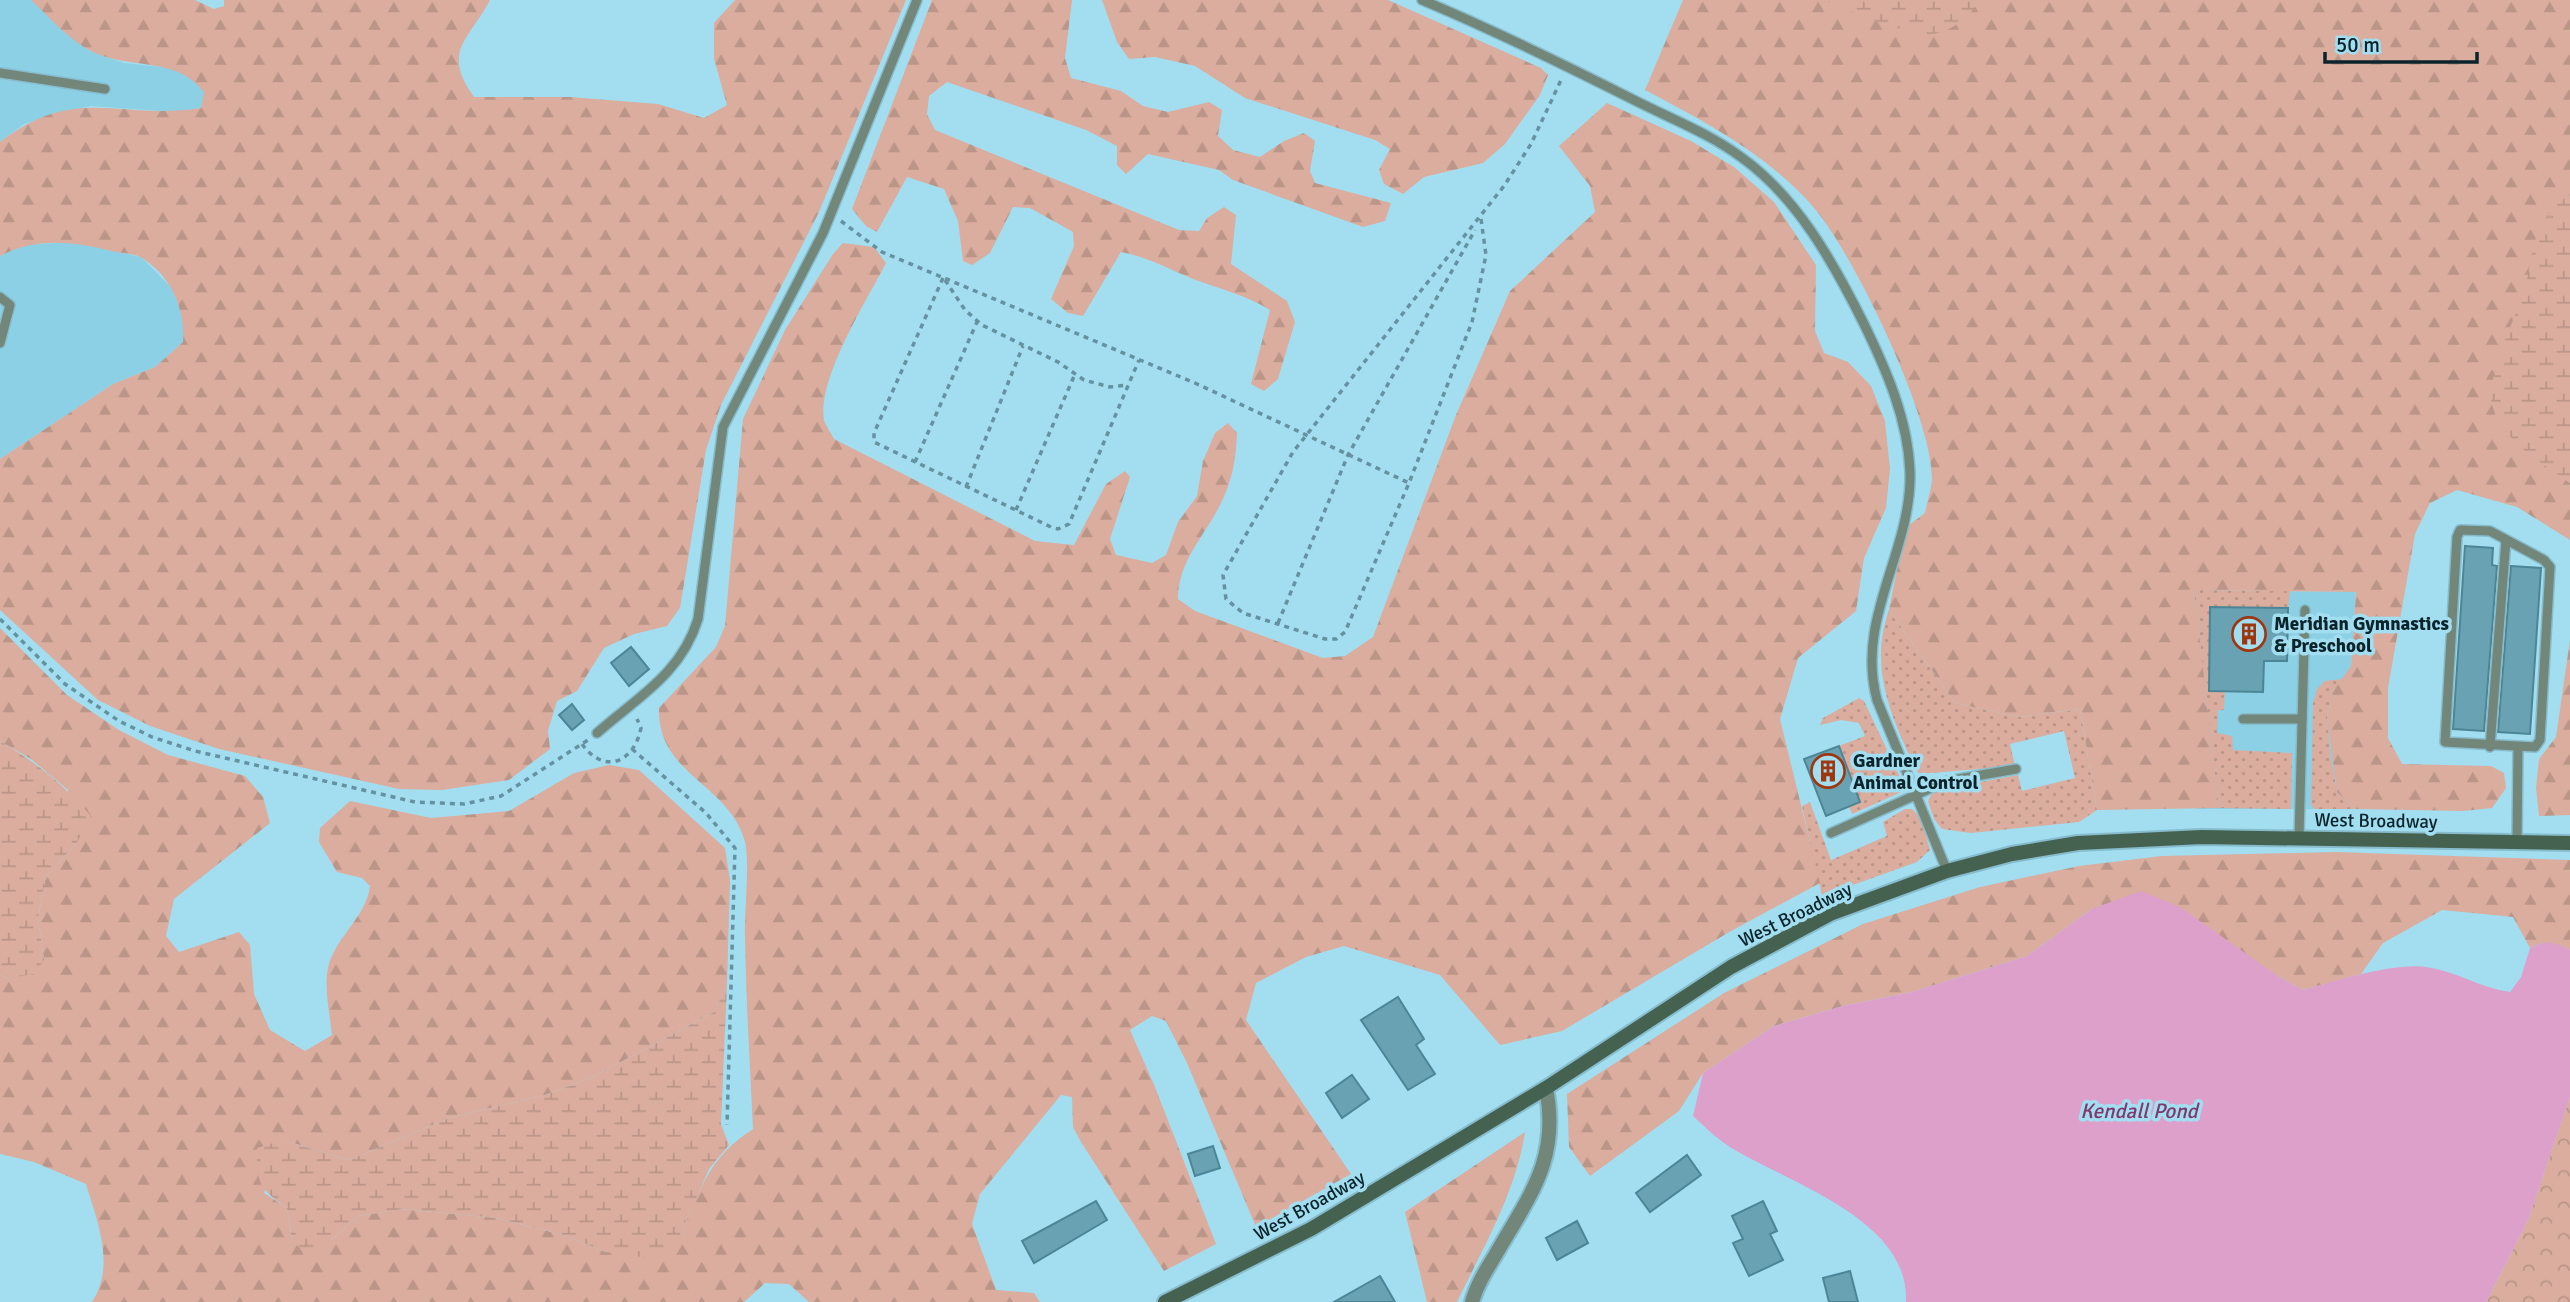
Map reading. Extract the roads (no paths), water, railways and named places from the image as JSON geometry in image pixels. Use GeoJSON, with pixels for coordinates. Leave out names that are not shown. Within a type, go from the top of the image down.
{"type":"FeatureCollection","features":[{"type":"Feature","properties":{"kind":"main road","name":"West Broadway"},"geometry":{"type":"LineString","coordinates":[[1165,1302],[1311,1229],[1546,1087],[1731,967],[1830,914],[1947,870],[2012,854],[2077,843],[2202,836],[2570,843]]}},
{"type":"Feature","properties":{"kind":"street"},"geometry":{"type":"LineString","coordinates":[[1472,1302],[1479,1282],[1530,1195],[1544,1163],[1552,1118],[1546,1087]]}},
{"type":"Feature","properties":{"kind":"lane"},"geometry":{"type":"LineString","coordinates":[[597,733],[672,670],[694,633],[723,427],[830,215],[917,0]]}},
{"type":"Feature","properties":{"kind":"lane"},"geometry":{"type":"LineString","coordinates":[[1422,0],[1567,66],[1742,157],[1791,205],[1837,271],[1877,349],[1895,393],[1908,451],[1910,475],[1907,508],[1870,649],[1870,674],[1947,870]]}},
{"type":"Feature","properties":{"kind":"lane"},"geometry":{"type":"LineString","coordinates":[[0,73],[106,89]]}},
{"type":"Feature","properties":{"kind":"lane"},"geometry":{"type":"LineString","coordinates":[[0,297],[10,305],[0,343]]}},
{"type":"Feature","properties":{"kind":"lane"},"geometry":{"type":"LineString","coordinates":[[2460,530],[2485,530],[2506,540],[2544,560],[2550,572],[2540,740],[2535,747],[2518,748],[2448,744],[2444,739],[2457,537],[2460,530]]}},
{"type":"Feature","properties":{"kind":"lane"},"geometry":{"type":"LineString","coordinates":[[2490,747],[2506,540]]}},
{"type":"Feature","properties":{"kind":"lane"},"geometry":{"type":"LineString","coordinates":[[2299,838],[2305,610]]}},
{"type":"Feature","properties":{"kind":"lane"},"geometry":{"type":"LineString","coordinates":[[2243,719],[2302,719]]}},
{"type":"Feature","properties":{"kind":"lane"},"geometry":{"type":"LineString","coordinates":[[2517,842],[2518,748]]}},
{"type":"Feature","properties":{"kind":"lane"},"geometry":{"type":"LineString","coordinates":[[1831,833],[1963,777],[2016,769]]}},
{"type":"Feature","properties":{"kind":"water","name":"Kendall Pond"},"geometry":{"type":"Polygon","coordinates":[[[2141,891],[2180,907],[2279,977],[2303,990],[2364,973],[2413,966],[2437,969],[2510,992],[2521,977],[2530,948],[2541,943],[2550,943],[2570,950],[2570,1097],[2528,1220],[2486,1302],[1906,1302],[1902,1273],[1888,1248],[1867,1226],[1812,1190],[1730,1147],[1693,1116],[1703,1073],[1774,1026],[1843,1006],[1912,992],[2027,956],[2092,909],[2141,891]]]}},
{"type":"Feature","properties":{"kind":"place","name":"Meridian Gymnastics & Preschool"},"geometry":{"type":"Point","coordinates":[2249,634]}},
{"type":"Feature","properties":{"kind":"place","name":"Gardner Animal Control"},"geometry":{"type":"Point","coordinates":[1828,771]}}]}
